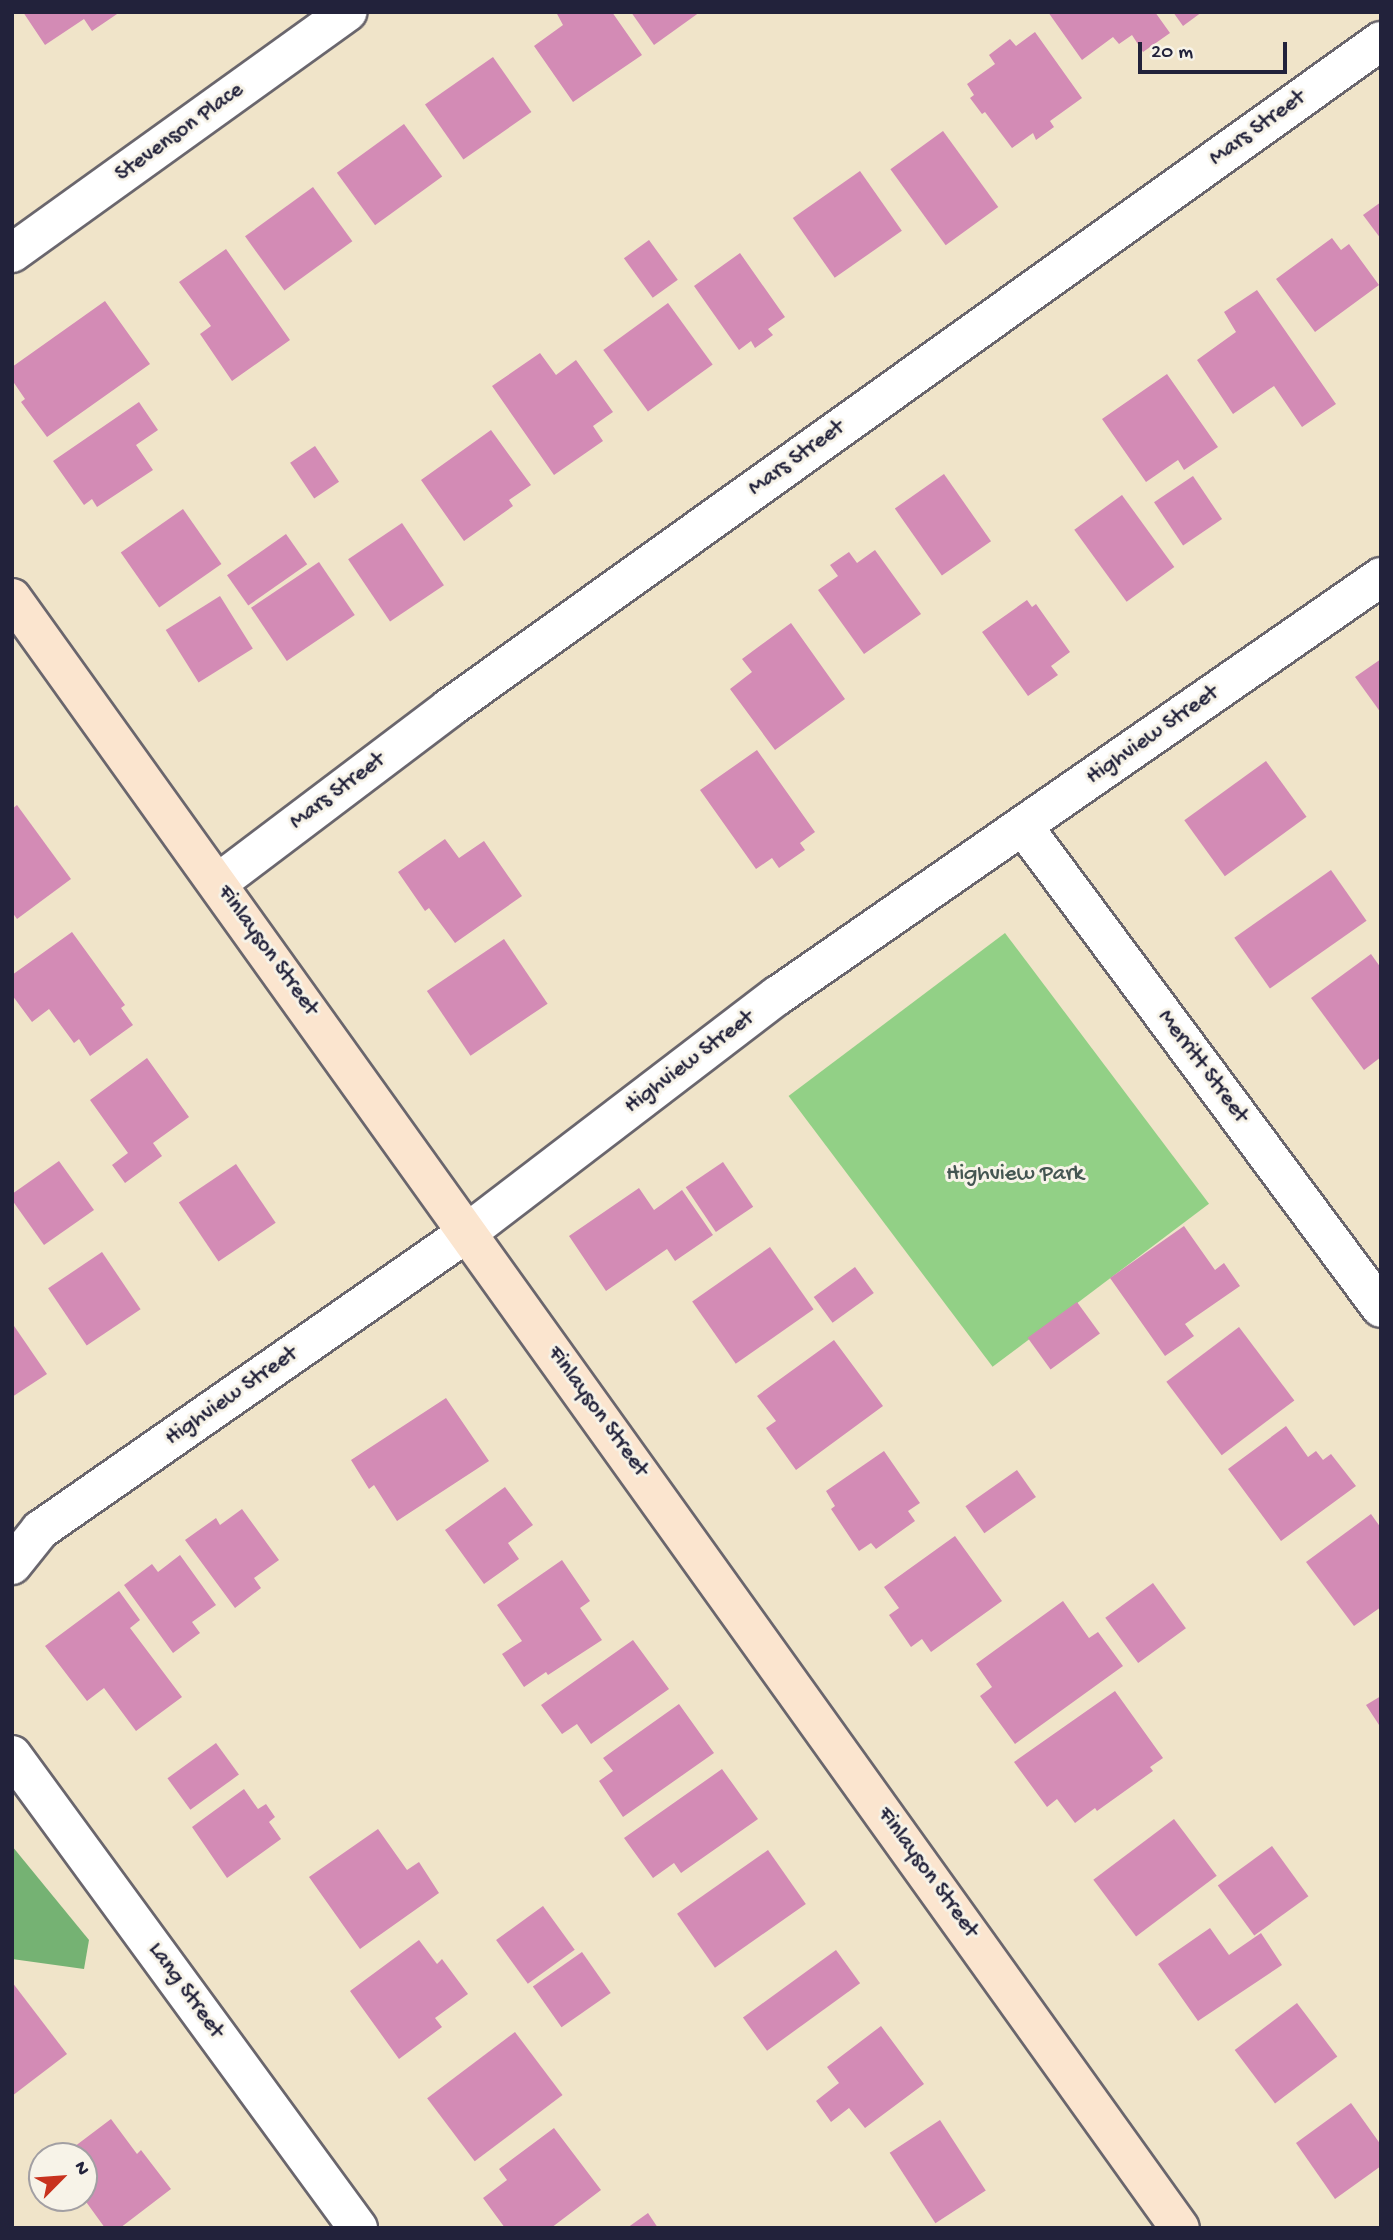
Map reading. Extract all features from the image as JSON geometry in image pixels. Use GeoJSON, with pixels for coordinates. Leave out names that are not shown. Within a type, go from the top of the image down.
{"type":"FeatureCollection","features":[{"type":"Feature","properties":{"kind":"street","name":"Stevenson Place"},"geometry":{"type":"LineString","coordinates":[[12,253],[348,12]]}},
{"type":"Feature","properties":{"kind":"street","name":"Mars Street"},"geometry":{"type":"LineString","coordinates":[[218,883],[449,708],[1381,41]]}},
{"type":"Feature","properties":{"kind":"street","name":"Highview Street"},"geometry":{"type":"LineString","coordinates":[[12,1564],[40,1530],[468,1232],[777,996],[1381,577]]}},
{"type":"Feature","properties":{"kind":"street","name":"Finlayson Street"},"geometry":{"type":"LineString","coordinates":[[12,598],[1180,2228]]}},
{"type":"Feature","properties":{"kind":"street","name":"Merritt Street"},"geometry":{"type":"LineString","coordinates":[[1023,826],[1381,1307]]}},
{"type":"Feature","properties":{"kind":"street","name":"Lang Street"},"geometry":{"type":"LineString","coordinates":[[12,1755],[358,2228]]}},
{"type":"Feature","properties":{"kind":"green space","name":"Highview Park"},"geometry":{"type":"Polygon","coordinates":[[[1005,933],[1209,1204],[993,1367],[789,1096],[1005,933]]]}},
{"type":"Feature","properties":{"kind":"green space"},"geometry":{"type":"Polygon","coordinates":[[[12,1846],[89,1940],[84,1969],[12,1959],[12,1846]]]}},
{"type":"Feature","properties":{"kind":"building"},"geometry":{"type":"Polygon","coordinates":[[[23,12],[120,12],[92,31],[84,19],[45,45],[23,12]]]}},
{"type":"Feature","properties":{"kind":"building"},"geometry":{"type":"Polygon","coordinates":[[[556,12],[612,12],[642,55],[573,102],[534,46],[563,25],[556,12]]]}},
{"type":"Feature","properties":{"kind":"building"},"geometry":{"type":"Polygon","coordinates":[[[631,12],[700,12],[654,45],[631,12]]]}},
{"type":"Feature","properties":{"kind":"building"},"geometry":{"type":"Polygon","coordinates":[[[1048,12],[1155,12],[1170,33],[1143,52],[1132,35],[1119,44],[1113,37],[1082,60],[1048,12]]]}},
{"type":"Feature","properties":{"kind":"building"},"geometry":{"type":"Polygon","coordinates":[[[1173,12],[1202,12],[1183,26],[1173,12]]]}},
{"type":"Feature","properties":{"kind":"building"},"geometry":{"type":"Polygon","coordinates":[[[1035,32],[1082,98],[1050,121],[1054,127],[1036,140],[1033,133],[1012,148],[985,112],[982,114],[970,98],[974,95],[967,84],[995,64],[989,55],[1010,39],[1016,46],[1035,32]]]}},
{"type":"Feature","properties":{"kind":"building"},"geometry":{"type":"Polygon","coordinates":[[[493,57],[531,112],[463,159],[425,105],[493,57]]]}},
{"type":"Feature","properties":{"kind":"building"},"geometry":{"type":"Polygon","coordinates":[[[404,124],[442,177],[375,225],[337,173],[404,124]]]}},
{"type":"Feature","properties":{"kind":"building"},"geometry":{"type":"Polygon","coordinates":[[[943,131],[998,207],[946,245],[890,169],[943,131]]]}},
{"type":"Feature","properties":{"kind":"building"},"geometry":{"type":"Polygon","coordinates":[[[860,171],[902,231],[835,278],[793,218],[860,171]]]}},
{"type":"Feature","properties":{"kind":"building"},"geometry":{"type":"Polygon","coordinates":[[[313,187],[352,241],[284,291],[245,236],[313,187]]]}},
{"type":"Feature","properties":{"kind":"building"},"geometry":{"type":"Polygon","coordinates":[[[1381,202],[1381,239],[1363,215],[1381,202]]]}},
{"type":"Feature","properties":{"kind":"building"},"geometry":{"type":"Polygon","coordinates":[[[1332,238],[1341,250],[1349,244],[1379,285],[1315,332],[1276,279],[1332,238]]]}},
{"type":"Feature","properties":{"kind":"building"},"geometry":{"type":"Polygon","coordinates":[[[649,240],[678,280],[653,298],[624,258],[649,240]]]}},
{"type":"Feature","properties":{"kind":"building"},"geometry":{"type":"Polygon","coordinates":[[[226,249],[290,340],[232,381],[200,334],[211,326],[179,282],[226,249]]]}},
{"type":"Feature","properties":{"kind":"building"},"geometry":{"type":"Polygon","coordinates":[[[740,253],[785,317],[768,329],[773,335],[755,348],[751,341],[739,350],[694,286],[740,253]]]}},
{"type":"Feature","properties":{"kind":"building"},"geometry":{"type":"Polygon","coordinates":[[[1257,290],[1336,404],[1302,427],[1274,386],[1233,414],[1197,360],[1236,332],[1224,312],[1257,290]]]}},
{"type":"Feature","properties":{"kind":"building"},"geometry":{"type":"Polygon","coordinates":[[[105,301],[150,364],[47,437],[21,402],[25,399],[12,380],[12,367],[105,301]]]}},
{"type":"Feature","properties":{"kind":"building"},"geometry":{"type":"Polygon","coordinates":[[[668,303],[713,364],[648,412],[603,350],[668,303]]]}},
{"type":"Feature","properties":{"kind":"building"},"geometry":{"type":"Polygon","coordinates":[[[540,353],[556,375],[576,360],[613,412],[593,426],[603,441],[554,475],[492,386],[540,353]]]}},
{"type":"Feature","properties":{"kind":"building"},"geometry":{"type":"Polygon","coordinates":[[[1167,374],[1218,447],[1184,470],[1178,460],[1146,482],[1102,419],[1167,374]]]}},
{"type":"Feature","properties":{"kind":"building"},"geometry":{"type":"Polygon","coordinates":[[[139,402],[158,430],[136,445],[153,470],[97,507],[92,499],[84,505],[53,461],[139,402]]]}},
{"type":"Feature","properties":{"kind":"building"},"geometry":{"type":"Polygon","coordinates":[[[491,430],[531,485],[509,500],[513,506],[464,541],[421,480],[491,430]]]}},
{"type":"Feature","properties":{"kind":"building"},"geometry":{"type":"Polygon","coordinates":[[[315,446],[339,482],[314,498],[290,463],[315,446]]]}},
{"type":"Feature","properties":{"kind":"building"},"geometry":{"type":"Polygon","coordinates":[[[944,474],[991,541],[942,576],[895,508],[944,474]]]}},
{"type":"Feature","properties":{"kind":"building"},"geometry":{"type":"Polygon","coordinates":[[[1193,476],[1222,519],[1183,545],[1154,502],[1193,476]]]}},
{"type":"Feature","properties":{"kind":"building"},"geometry":{"type":"Polygon","coordinates":[[[1122,495],[1174,567],[1127,602],[1074,530],[1122,495]]]}},
{"type":"Feature","properties":{"kind":"building"},"geometry":{"type":"Polygon","coordinates":[[[183,509],[221,564],[159,607],[121,553],[183,509]]]}},
{"type":"Feature","properties":{"kind":"building"},"geometry":{"type":"Polygon","coordinates":[[[402,523],[444,585],[390,622],[348,559],[402,523]]]}},
{"type":"Feature","properties":{"kind":"building"},"geometry":{"type":"Polygon","coordinates":[[[286,534],[307,564],[248,606],[227,575],[286,534]]]}},
{"type":"Feature","properties":{"kind":"building"},"geometry":{"type":"Polygon","coordinates":[[[875,550],[921,614],[864,654],[818,590],[838,576],[830,565],[849,552],[857,563],[875,550]]]}},
{"type":"Feature","properties":{"kind":"building"},"geometry":{"type":"Polygon","coordinates":[[[319,562],[355,615],[287,661],[251,608],[319,562]]]}},
{"type":"Feature","properties":{"kind":"building"},"geometry":{"type":"Polygon","coordinates":[[[220,596],[253,649],[199,682],[166,630],[220,596]]]}},
{"type":"Feature","properties":{"kind":"building"},"geometry":{"type":"Polygon","coordinates":[[[1027,600],[1032,607],[1036,604],[1070,652],[1051,666],[1058,675],[1028,696],[982,632],[1027,600]]]}},
{"type":"Feature","properties":{"kind":"building"},"geometry":{"type":"Polygon","coordinates":[[[791,623],[845,699],[775,750],[730,689],[752,672],[742,659],[791,623]]]}},
{"type":"Feature","properties":{"kind":"building"},"geometry":{"type":"Polygon","coordinates":[[[1381,659],[1381,713],[1355,677],[1381,659]]]}},
{"type":"Feature","properties":{"kind":"building"},"geometry":{"type":"Polygon","coordinates":[[[757,750],[815,832],[800,843],[805,850],[779,868],[772,858],[756,869],[700,790],[757,750]]]}},
{"type":"Feature","properties":{"kind":"building"},"geometry":{"type":"Polygon","coordinates":[[[1266,761],[1307,817],[1225,876],[1184,820],[1266,761]]]}},
{"type":"Feature","properties":{"kind":"building"},"geometry":{"type":"Polygon","coordinates":[[[17,805],[71,879],[17,919],[12,912],[12,809],[17,805]]]}},
{"type":"Feature","properties":{"kind":"building"},"geometry":{"type":"Polygon","coordinates":[[[445,839],[459,858],[484,841],[522,896],[455,943],[429,908],[425,911],[398,872],[445,839]]]}},
{"type":"Feature","properties":{"kind":"building"},"geometry":{"type":"Polygon","coordinates":[[[1331,870],[1367,921],[1270,988],[1234,938],[1331,870]]]}},
{"type":"Feature","properties":{"kind":"building"},"geometry":{"type":"Polygon","coordinates":[[[72,932],[125,1005],[121,1008],[133,1025],[90,1056],[79,1039],[74,1043],[49,1009],[32,1022],[12,995],[12,975],[72,932]]]}},
{"type":"Feature","properties":{"kind":"building"},"geometry":{"type":"Polygon","coordinates":[[[504,939],[548,1004],[471,1056],[427,991],[504,939]]]}},
{"type":"Feature","properties":{"kind":"building"},"geometry":{"type":"Polygon","coordinates":[[[1371,954],[1381,968],[1381,1057],[1364,1070],[1311,998],[1371,954]]]}},
{"type":"Feature","properties":{"kind":"building"},"geometry":{"type":"Polygon","coordinates":[[[147,1058],[189,1117],[153,1143],[162,1156],[125,1183],[112,1165],[128,1153],[90,1100],[147,1058]]]}},
{"type":"Feature","properties":{"kind":"building"},"geometry":{"type":"Polygon","coordinates":[[[59,1161],[94,1210],[44,1245],[12,1200],[12,1194],[59,1161]]]}},
{"type":"Feature","properties":{"kind":"building"},"geometry":{"type":"Polygon","coordinates":[[[723,1162],[753,1207],[716,1232],[686,1187],[723,1162]]]}},
{"type":"Feature","properties":{"kind":"building"},"geometry":{"type":"Polygon","coordinates":[[[236,1164],[276,1223],[218,1261],[179,1203],[236,1164]]]}},
{"type":"Feature","properties":{"kind":"building"},"geometry":{"type":"Polygon","coordinates":[[[639,1188],[654,1210],[682,1190],[713,1235],[675,1261],[667,1249],[606,1291],[569,1236],[639,1188]]]}},
{"type":"Feature","properties":{"kind":"building"},"geometry":{"type":"Polygon","coordinates":[[[1184,1226],[1215,1270],[1224,1263],[1240,1286],[1185,1324],[1194,1336],[1165,1356],[1110,1278],[1184,1226]]]}},
{"type":"Feature","properties":{"kind":"building"},"geometry":{"type":"Polygon","coordinates":[[[770,1247],[814,1309],[736,1364],[692,1301],[770,1247]]]}},
{"type":"Feature","properties":{"kind":"building"},"geometry":{"type":"Polygon","coordinates":[[[102,1252],[141,1309],[87,1346],[48,1288],[102,1252]]]}},
{"type":"Feature","properties":{"kind":"building"},"geometry":{"type":"Polygon","coordinates":[[[855,1267],[874,1293],[833,1323],[814,1297],[855,1267]]]}},
{"type":"Feature","properties":{"kind":"building"},"geometry":{"type":"Polygon","coordinates":[[[1077,1302],[1100,1334],[1051,1369],[1028,1338],[1077,1302]]]}},
{"type":"Feature","properties":{"kind":"building"},"geometry":{"type":"Polygon","coordinates":[[[12,1323],[47,1374],[12,1397],[12,1323]]]}},
{"type":"Feature","properties":{"kind":"building"},"geometry":{"type":"Polygon","coordinates":[[[1239,1327],[1294,1400],[1222,1455],[1166,1382],[1239,1327]]]}},
{"type":"Feature","properties":{"kind":"building"},"geometry":{"type":"Polygon","coordinates":[[[834,1340],[883,1406],[796,1470],[766,1428],[776,1421],[757,1396],[834,1340]]]}},
{"type":"Feature","properties":{"kind":"building"},"geometry":{"type":"Polygon","coordinates":[[[446,1398],[489,1461],[397,1521],[374,1485],[369,1489],[351,1460],[446,1398]]]}},
{"type":"Feature","properties":{"kind":"building"},"geometry":{"type":"Polygon","coordinates":[[[1286,1426],[1308,1457],[1316,1451],[1323,1460],[1331,1454],[1356,1486],[1281,1541],[1228,1469],[1286,1426]]]}},
{"type":"Feature","properties":{"kind":"building"},"geometry":{"type":"Polygon","coordinates":[[[884,1451],[920,1503],[908,1511],[915,1521],[876,1549],[871,1543],[859,1551],[831,1509],[835,1506],[826,1491],[884,1451]]]}},
{"type":"Feature","properties":{"kind":"building"},"geometry":{"type":"Polygon","coordinates":[[[1017,1470],[1036,1497],[984,1533],[965,1506],[1017,1470]]]}},
{"type":"Feature","properties":{"kind":"building"},"geometry":{"type":"Polygon","coordinates":[[[505,1487],[533,1525],[508,1543],[519,1559],[484,1584],[445,1530],[505,1487]]]}},
{"type":"Feature","properties":{"kind":"building"},"geometry":{"type":"Polygon","coordinates":[[[242,1509],[279,1560],[254,1578],[261,1588],[235,1608],[185,1540],[216,1518],[220,1525],[242,1509]]]}},
{"type":"Feature","properties":{"kind":"building"},"geometry":{"type":"Polygon","coordinates":[[[1371,1514],[1381,1528],[1381,1607],[1354,1626],[1306,1562],[1371,1514]]]}},
{"type":"Feature","properties":{"kind":"building"},"geometry":{"type":"Polygon","coordinates":[[[955,1536],[1002,1601],[931,1652],[922,1639],[911,1647],[889,1615],[899,1608],[884,1587],[955,1536]]]}},
{"type":"Feature","properties":{"kind":"building"},"geometry":{"type":"Polygon","coordinates":[[[180,1555],[216,1605],[192,1622],[200,1633],[173,1653],[124,1585],[152,1564],[158,1572],[180,1555]]]}},
{"type":"Feature","properties":{"kind":"building"},"geometry":{"type":"Polygon","coordinates":[[[562,1560],[590,1601],[580,1608],[602,1640],[548,1675],[546,1672],[524,1687],[502,1654],[522,1641],[497,1605],[562,1560]]]}},
{"type":"Feature","properties":{"kind":"building"},"geometry":{"type":"Polygon","coordinates":[[[1153,1583],[1186,1628],[1138,1663],[1105,1618],[1153,1583]]]}},
{"type":"Feature","properties":{"kind":"building"},"geometry":{"type":"Polygon","coordinates":[[[119,1591],[140,1620],[130,1628],[182,1697],[136,1731],[104,1688],[87,1701],[45,1646],[119,1591]]]}},
{"type":"Feature","properties":{"kind":"building"},"geometry":{"type":"Polygon","coordinates":[[[1063,1601],[1089,1638],[1098,1632],[1123,1666],[1015,1744],[980,1696],[992,1687],[976,1664],[1063,1601]]]}},
{"type":"Feature","properties":{"kind":"building"},"geometry":{"type":"Polygon","coordinates":[[[633,1640],[669,1689],[591,1744],[577,1724],[562,1734],[541,1705],[633,1640]]]}},
{"type":"Feature","properties":{"kind":"building"},"geometry":{"type":"Polygon","coordinates":[[[1115,1691],[1163,1758],[1150,1767],[1153,1771],[1097,1811],[1095,1808],[1075,1823],[1057,1799],[1047,1807],[1014,1762],[1115,1691]]]}},
{"type":"Feature","properties":{"kind":"building"},"geometry":{"type":"Polygon","coordinates":[[[1381,1696],[1381,1728],[1366,1705],[1381,1696]]]}},
{"type":"Feature","properties":{"kind":"building"},"geometry":{"type":"Polygon","coordinates":[[[679,1704],[714,1753],[623,1817],[599,1781],[613,1771],[603,1758],[679,1704]]]}},
{"type":"Feature","properties":{"kind":"building"},"geometry":{"type":"Polygon","coordinates":[[[216,1743],[239,1775],[190,1810],[167,1778],[216,1743]]]}},
{"type":"Feature","properties":{"kind":"building"},"geometry":{"type":"Polygon","coordinates":[[[722,1769],[758,1819],[681,1873],[674,1863],[653,1878],[624,1838],[722,1769]]]}},
{"type":"Feature","properties":{"kind":"building"},"geometry":{"type":"Polygon","coordinates":[[[244,1789],[258,1809],[266,1804],[275,1817],[269,1822],[281,1839],[227,1878],[192,1827],[244,1789]]]}},
{"type":"Feature","properties":{"kind":"building"},"geometry":{"type":"Polygon","coordinates":[[[1174,1819],[1217,1876],[1136,1936],[1093,1880],[1174,1819]]]}},
{"type":"Feature","properties":{"kind":"building"},"geometry":{"type":"Polygon","coordinates":[[[378,1829],[407,1870],[419,1862],[439,1893],[360,1949],[309,1877],[378,1829]]]}},
{"type":"Feature","properties":{"kind":"building"},"geometry":{"type":"Polygon","coordinates":[[[1272,1846],[1308,1896],[1254,1936],[1218,1885],[1272,1846]]]}},
{"type":"Feature","properties":{"kind":"building"},"geometry":{"type":"Polygon","coordinates":[[[768,1850],[806,1904],[715,1968],[677,1914],[768,1850]]]}},
{"type":"Feature","properties":{"kind":"building"},"geometry":{"type":"Polygon","coordinates":[[[543,1906],[575,1950],[528,1984],[496,1940],[543,1906]]]}},
{"type":"Feature","properties":{"kind":"building"},"geometry":{"type":"Polygon","coordinates":[[[1210,1928],[1229,1955],[1261,1933],[1282,1965],[1198,2021],[1158,1964],[1210,1928]]]}},
{"type":"Feature","properties":{"kind":"building"},"geometry":{"type":"Polygon","coordinates":[[[419,1940],[437,1964],[442,1959],[468,1994],[435,2018],[442,2027],[399,2059],[350,1991],[419,1940]]]}},
{"type":"Feature","properties":{"kind":"building"},"geometry":{"type":"Polygon","coordinates":[[[836,1950],[860,1983],[767,2051],[743,2018],[836,1950]]]}},
{"type":"Feature","properties":{"kind":"building"},"geometry":{"type":"Polygon","coordinates":[[[582,1952],[611,1993],[562,2027],[533,1986],[582,1952]]]}},
{"type":"Feature","properties":{"kind":"building"},"geometry":{"type":"Polygon","coordinates":[[[12,1982],[67,2054],[12,2096],[12,1982]]]}},
{"type":"Feature","properties":{"kind":"building"},"geometry":{"type":"Polygon","coordinates":[[[1297,2003],[1337,2057],[1275,2103],[1235,2050],[1297,2003]]]}},
{"type":"Feature","properties":{"kind":"building"},"geometry":{"type":"Polygon","coordinates":[[[881,2026],[924,2084],[865,2128],[849,2108],[831,2122],[816,2101],[839,2083],[827,2067],[881,2026]]]}},
{"type":"Feature","properties":{"kind":"building"},"geometry":{"type":"Polygon","coordinates":[[[515,2032],[563,2095],[475,2161],[427,2098],[515,2032]]]}},
{"type":"Feature","properties":{"kind":"building"},"geometry":{"type":"Polygon","coordinates":[[[1351,2103],[1381,2145],[1381,2166],[1335,2199],[1296,2143],[1351,2103]]]}},
{"type":"Feature","properties":{"kind":"building"},"geometry":{"type":"Polygon","coordinates":[[[111,2119],[137,2154],[141,2150],[171,2189],[120,2228],[105,2228],[93,2212],[98,2212],[98,2142],[81,2142],[111,2119]]]}},
{"type":"Feature","properties":{"kind":"building"},"geometry":{"type":"Polygon","coordinates":[[[940,2120],[986,2190],[935,2223],[890,2153],[940,2120]]]}},
{"type":"Feature","properties":{"kind":"building"},"geometry":{"type":"Polygon","coordinates":[[[554,2128],[601,2190],[551,2228],[505,2228],[483,2198],[507,2180],[499,2169],[554,2128]]]}},
{"type":"Feature","properties":{"kind":"building"},"geometry":{"type":"Polygon","coordinates":[[[648,2213],[658,2228],[627,2228],[648,2213]]]}}]}
